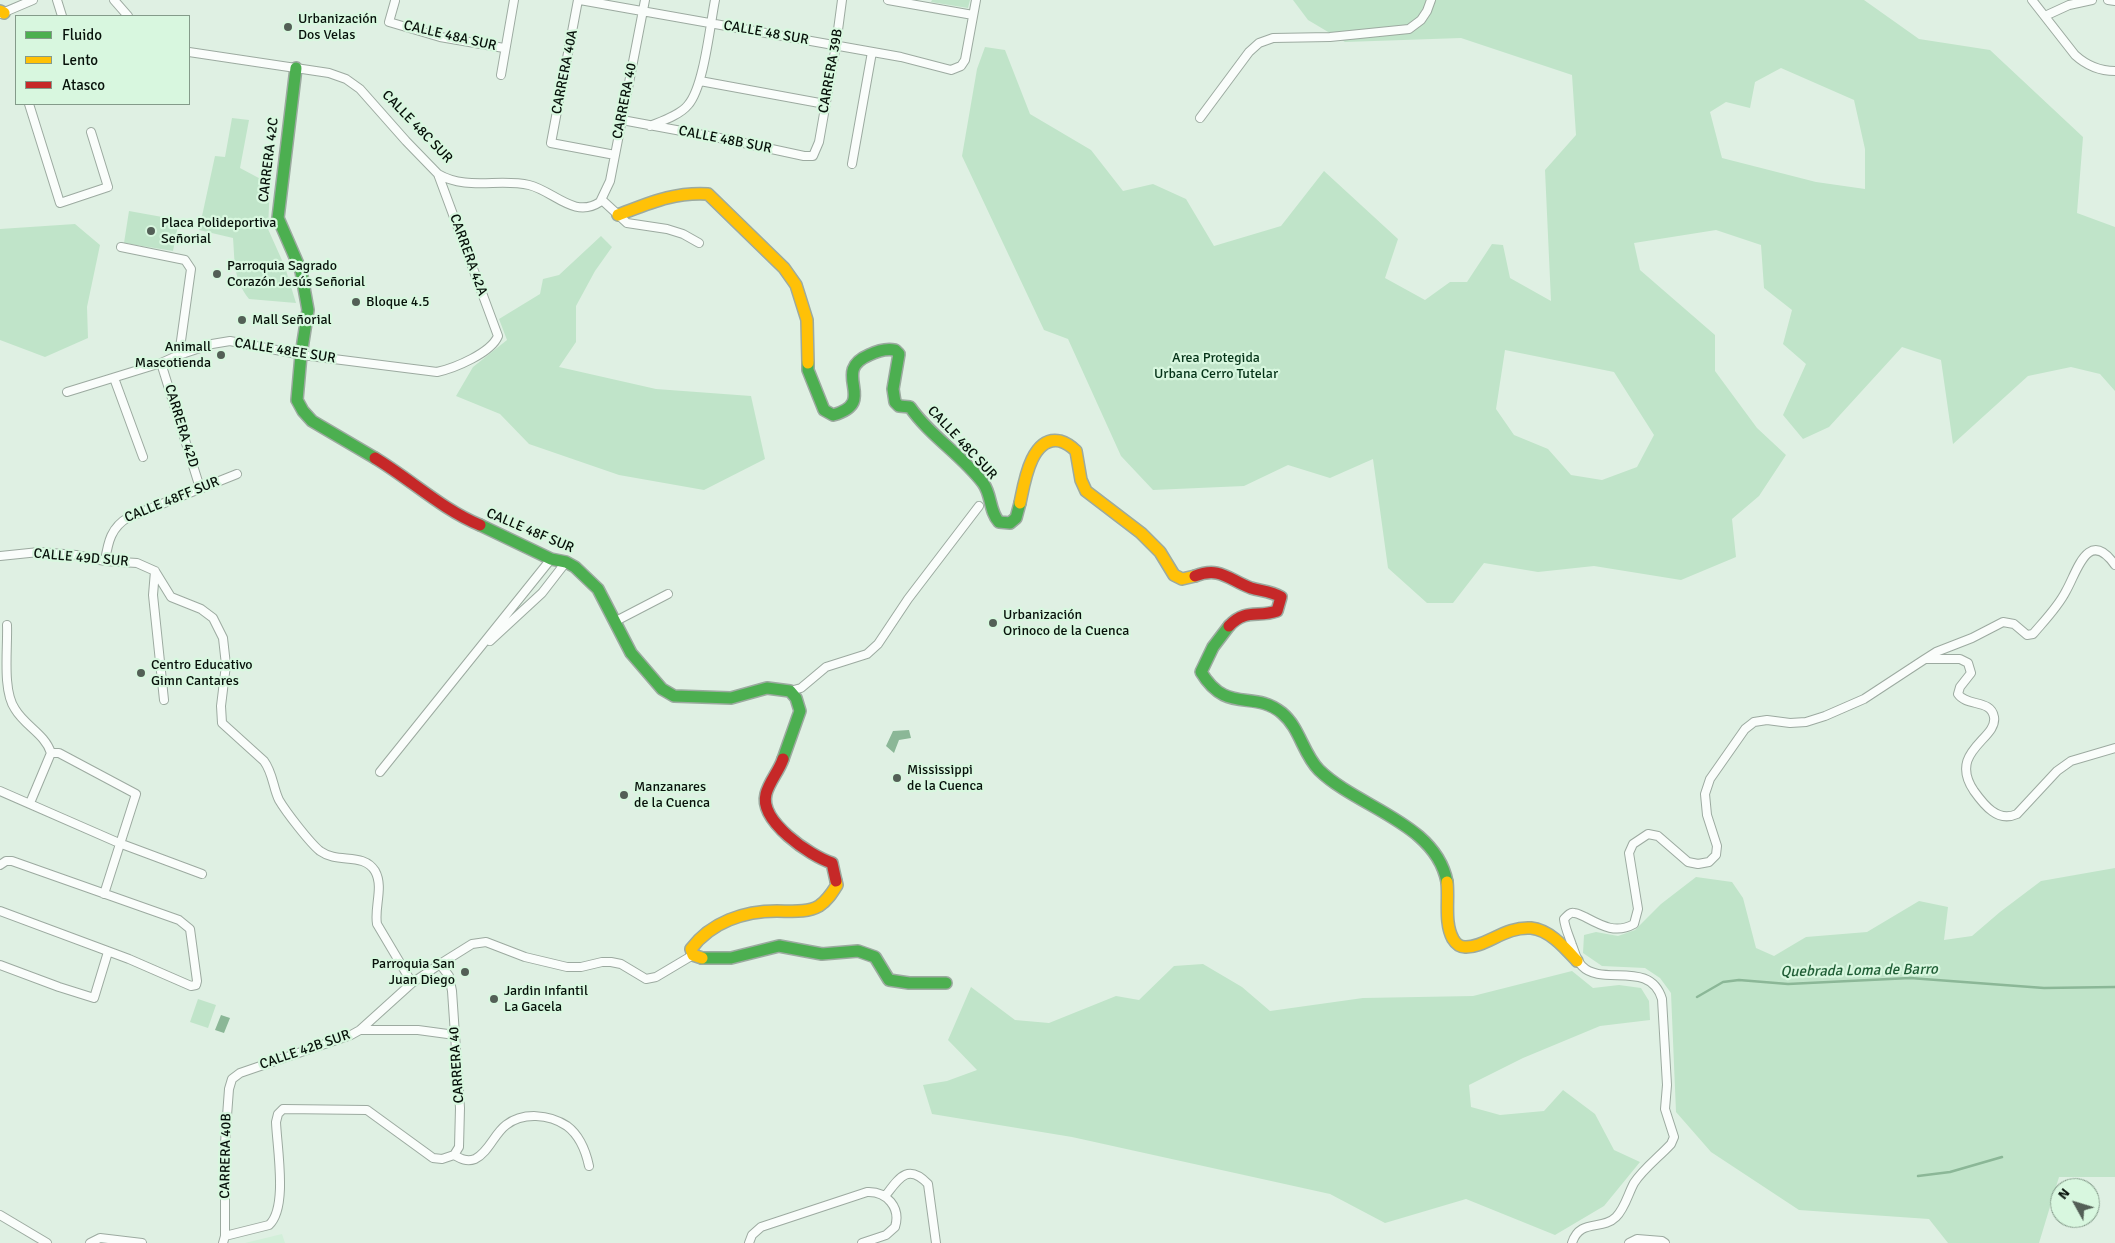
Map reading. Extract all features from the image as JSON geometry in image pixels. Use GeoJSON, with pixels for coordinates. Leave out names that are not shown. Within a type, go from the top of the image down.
{"type":"FeatureCollection","features":[{"type":"Feature","properties":{"kind":"street"},"geometry":{"type":"LineString","coordinates":[[1,13],[33,0]]}},
{"type":"Feature","properties":{"kind":"street"},"geometry":{"type":"LineString","coordinates":[[57,0],[62,15]]}},
{"type":"Feature","properties":{"kind":"street"},"geometry":{"type":"LineString","coordinates":[[114,0],[127,15]]}},
{"type":"Feature","properties":{"kind":"street"},"geometry":{"type":"LineString","coordinates":[[501,75],[504,48],[514,0]]}},
{"type":"Feature","properties":{"kind":"street","name":"CALLE 48 SUR"},"geometry":{"type":"LineString","coordinates":[[579,0],[836,45],[951,70],[961,66],[965,60],[973,15]]}},
{"type":"Feature","properties":{"kind":"street","name":"CARRERA 40A"},"geometry":{"type":"LineString","coordinates":[[579,0],[551,143],[615,155]]}},
{"type":"Feature","properties":{"kind":"street","name":"CARRERA 40"},"geometry":{"type":"LineString","coordinates":[[602,200],[610,181],[644,0]]}},
{"type":"Feature","properties":{"kind":"street"},"geometry":{"type":"LineString","coordinates":[[650,126],[688,106],[700,81],[714,0]]}},
{"type":"Feature","properties":{"kind":"street","name":"CARRERA 39B"},"geometry":{"type":"LineString","coordinates":[[819,142],[842,0]]}},
{"type":"Feature","properties":{"kind":"street"},"geometry":{"type":"LineString","coordinates":[[888,0],[928,4],[973,15],[976,0]]}},
{"type":"Feature","properties":{"kind":"street"},"geometry":{"type":"LineString","coordinates":[[1200,118],[1249,52],[1259,43],[1274,38],[1330,37],[1409,29],[1421,20],[1427,11],[1430,0]]}},
{"type":"Feature","properties":{"kind":"street"},"geometry":{"type":"LineString","coordinates":[[2032,0],[2074,55],[2093,67],[2115,71]]}},
{"type":"Feature","properties":{"kind":"street"},"geometry":{"type":"LineString","coordinates":[[2045,16],[2069,5],[2092,0]]}},
{"type":"Feature","properties":{"kind":"street"},"geometry":{"type":"LineString","coordinates":[[2108,0],[2115,2]]}},
{"type":"Feature","properties":{"kind":"street","name":"CALLE 48A SUR"},"geometry":{"type":"LineString","coordinates":[[395,1],[389,22],[440,37],[504,48]]}},
{"type":"Feature","properties":{"kind":"street","name":"CALLE 48C SUR"},"geometry":{"type":"LineString","coordinates":[[190,52],[296,68],[346,79],[360,88],[406,141],[438,174],[452,180],[467,183],[522,183],[576,207],[589,207],[602,200]]}},
{"type":"Feature","properties":{"kind":"street"},"geometry":{"type":"LineString","coordinates":[[852,164],[872,52]]}},
{"type":"Feature","properties":{"kind":"street","name":"CARRERA 42C"},"geometry":{"type":"LineString","coordinates":[[296,68],[278,218],[301,271],[308,310],[300,355],[297,400]]}},
{"type":"Feature","properties":{"kind":"street"},"geometry":{"type":"LineString","coordinates":[[700,81],[825,104]]}},
{"type":"Feature","properties":{"kind":"street"},"geometry":{"type":"LineString","coordinates":[[29,105],[60,203],[108,187],[90,132]]}},
{"type":"Feature","properties":{"kind":"street","name":"CALLE 48B SUR"},"geometry":{"type":"LineString","coordinates":[[622,120],[809,156],[813,156],[819,142]]}},
{"type":"Feature","properties":{"kind":"street","name":"CARRERA 42A"},"geometry":{"type":"LineString","coordinates":[[438,174],[498,336]]}},
{"type":"Feature","properties":{"kind":"street","name":"CALLE 48C SUR"},"geometry":{"type":"LineString","coordinates":[[618,215],[661,199],[686,193],[702,193],[714,198],[784,268],[796,285],[804,306],[806,320],[808,370],[824,410],[833,415],[844,414],[851,406],[856,394],[852,370],[860,358],[874,352],[896,350],[899,354],[892,390],[895,402],[898,405],[910,407],[918,418],[983,484],[991,500],[993,513],[1000,522],[1010,523],[1016,518],[1031,460],[1037,450],[1053,440],[1064,442],[1079,456],[1081,478],[1088,492],[1141,533],[1161,553],[1172,573],[1177,578],[1189,579],[1208,572],[1223,573],[1250,588],[1276,594],[1280,597],[1277,611],[1239,616],[1205,659],[1201,672],[1208,685],[1223,696],[1238,702],[1260,703],[1273,706],[1292,723],[1316,766],[1324,775],[1369,805],[1408,827],[1429,845],[1443,865],[1447,883],[1448,918],[1451,936],[1457,944],[1464,948],[1471,948],[1510,929],[1524,927],[1546,933],[1577,960]]}},
{"type":"Feature","properties":{"kind":"street"},"geometry":{"type":"LineString","coordinates":[[602,200],[627,223],[667,229],[683,234],[699,243]]}},
{"type":"Feature","properties":{"kind":"street"},"geometry":{"type":"LineString","coordinates":[[121,247],[185,260],[191,269],[180,335],[179,355]]}},
{"type":"Feature","properties":{"kind":"street","name":"CALLE 48EE SUR"},"geometry":{"type":"LineString","coordinates":[[68,392],[161,363],[212,344],[230,341],[300,355],[437,372],[446,370],[487,350],[495,343],[498,336]]}},
{"type":"Feature","properties":{"kind":"street","name":"CARRERA 42D"},"geometry":{"type":"LineString","coordinates":[[161,363],[200,488]]}},
{"type":"Feature","properties":{"kind":"street"},"geometry":{"type":"LineString","coordinates":[[114,378],[143,457]]}},
{"type":"Feature","properties":{"kind":"street","name":"CALLE 48F SUR"},"geometry":{"type":"LineString","coordinates":[[297,400],[303,411],[312,421],[402,474],[461,517],[496,531],[551,559],[566,562],[575,567],[598,589],[630,653],[662,689],[674,696],[731,698],[767,688],[790,691]]}},
{"type":"Feature","properties":{"kind":"street","name":"CALLE 48FF SUR"},"geometry":{"type":"LineString","coordinates":[[105,561],[109,540],[119,522],[237,474]]}},
{"type":"Feature","properties":{"kind":"street"},"geometry":{"type":"LineString","coordinates":[[946,983],[909,983],[889,980],[880,964],[872,956],[861,952],[817,954],[788,946],[776,945],[752,954],[732,958],[700,958],[693,955],[691,949],[696,940],[723,922],[743,915],[773,911],[803,911],[818,907],[829,898],[837,885],[832,863],[820,859],[793,840],[771,818],[765,800],[766,792],[780,768],[800,711],[796,698],[790,691],[801,688],[826,667],[867,654],[978,506]]}},
{"type":"Feature","properties":{"kind":"street"},"geometry":{"type":"LineString","coordinates":[[1572,1243],[1581,1230],[1615,1218],[1634,1182],[1671,1144],[1674,1137],[1665,1109],[1666,1085],[1662,999],[1659,989],[1649,981],[1638,977],[1589,972],[1577,960],[1564,919],[1569,914],[1575,912],[1616,930],[1634,924],[1638,910],[1629,853],[1632,844],[1648,834],[1658,836],[1688,862],[1698,864],[1709,862],[1716,855],[1717,846],[1707,815],[1706,794],[1710,779],[1745,729],[1754,722],[1767,720],[1798,723],[1825,716],[1864,699],[1936,652],[1972,638],[2003,622],[2014,624],[2027,635],[2033,634],[2067,591],[2076,567],[2085,556],[2095,551],[2103,552],[2115,565]]}},
{"type":"Feature","properties":{"kind":"street","name":"CALLE 49D SUR"},"geometry":{"type":"LineString","coordinates":[[0,556],[39,552],[105,561],[137,563],[155,571]]}},
{"type":"Feature","properties":{"kind":"street"},"geometry":{"type":"LineString","coordinates":[[380,772],[551,559]]}},
{"type":"Feature","properties":{"kind":"street"},"geometry":{"type":"LineString","coordinates":[[475,654],[537,599],[566,562]]}},
{"type":"Feature","properties":{"kind":"street"},"geometry":{"type":"LineString","coordinates":[[155,571],[171,596],[201,609],[213,618],[223,638],[226,665],[221,706],[222,724],[264,761],[269,768],[279,800],[320,851],[337,859],[355,859],[368,862],[376,872],[380,884],[376,916],[377,924],[412,984],[472,944],[486,942],[525,957],[567,967],[581,967],[602,962],[621,964],[646,979],[656,977],[693,955]]}},
{"type":"Feature","properties":{"kind":"street"},"geometry":{"type":"LineString","coordinates":[[155,571],[153,596],[164,700]]}},
{"type":"Feature","properties":{"kind":"street"},"geometry":{"type":"LineString","coordinates":[[614,622],[668,594]]}},
{"type":"Feature","properties":{"kind":"street"},"geometry":{"type":"LineString","coordinates":[[7,625],[10,698],[15,710],[49,745],[51,754],[30,803]]}},
{"type":"Feature","properties":{"kind":"street"},"geometry":{"type":"LineString","coordinates":[[1925,659],[1960,659],[1971,667],[1971,673],[1960,687],[1958,694],[1966,701],[1984,705],[1991,709],[1994,722],[1970,755],[1966,768],[1968,779],[1978,797],[1991,810],[2003,817],[2011,817],[2017,814],[2057,771],[2071,761],[2115,748]]}},
{"type":"Feature","properties":{"kind":"street"},"geometry":{"type":"LineString","coordinates":[[51,754],[59,752],[136,794],[104,894]]}},
{"type":"Feature","properties":{"kind":"street"},"geometry":{"type":"LineString","coordinates":[[0,791],[119,843],[202,874]]}},
{"type":"Feature","properties":{"kind":"street"},"geometry":{"type":"LineString","coordinates":[[0,865],[6,861],[12,861],[180,920],[190,929],[196,985],[190,986],[108,952],[0,911]]}},
{"type":"Feature","properties":{"kind":"street"},"geometry":{"type":"LineString","coordinates":[[0,965],[59,988],[94,998],[108,952]]}},
{"type":"Feature","properties":{"kind":"street","name":"CARRERA 40"},"geometry":{"type":"LineString","coordinates":[[440,964],[449,976],[455,1035],[460,1108],[459,1146],[454,1155]]}},
{"type":"Feature","properties":{"kind":"street","name":"CALLE 42B SUR"},"geometry":{"type":"LineString","coordinates":[[240,1072],[351,1035],[360,1030],[412,984]]}},
{"type":"Feature","properties":{"kind":"street"},"geometry":{"type":"LineString","coordinates":[[360,1030],[408,1030],[455,1035]]}},
{"type":"Feature","properties":{"kind":"street","name":"CARRERA 40B"},"geometry":{"type":"LineString","coordinates":[[224,1240],[225,1143],[229,1089],[232,1079],[240,1072]]}},
{"type":"Feature","properties":{"kind":"street"},"geometry":{"type":"LineString","coordinates":[[224,1240],[269,1225],[274,1220],[281,1198],[277,1136],[278,1114],[283,1109],[367,1110],[433,1158],[442,1159],[454,1155],[460,1159],[473,1160],[481,1156],[506,1125],[520,1117],[537,1116],[551,1119],[568,1127],[586,1152],[589,1166]]}},
{"type":"Feature","properties":{"kind":"street"},"geometry":{"type":"LineString","coordinates":[[886,1195],[903,1176],[911,1174],[921,1177],[928,1184],[936,1243]]}},
{"type":"Feature","properties":{"kind":"street"},"geometry":{"type":"LineString","coordinates":[[749,1243],[752,1235],[761,1227],[867,1192],[878,1192],[886,1195],[896,1215],[895,1227],[886,1235],[862,1243]]}},
{"type":"Feature","properties":{"kind":"street"},"geometry":{"type":"LineString","coordinates":[[0,1216],[47,1243]]}},
{"type":"Feature","properties":{"kind":"street"},"geometry":{"type":"LineString","coordinates":[[90,1243],[100,1238],[142,1243]]}},
{"type":"Feature","properties":{"kind":"street"},"geometry":{"type":"LineString","coordinates":[[1629,1243],[1637,1239],[1662,1241],[1665,1243]]}},
{"type":"Feature","properties":{"kind":"shaded area"},"geometry":{"type":"Polygon","coordinates":[[[909,730],[911,738],[899,740],[894,753],[886,746],[893,731],[909,730]]]}},
{"type":"Feature","properties":{"kind":"shaded area"},"geometry":{"type":"Polygon","coordinates":[[[221,1015],[230,1018],[224,1033],[215,1030],[221,1015]]]}},
{"type":"Feature","properties":{"kind":"shaded area"},"geometry":{"type":"Polygon","coordinates":[[[282,1234],[285,1243],[245,1243],[282,1234]]]}},
{"type":"Feature","properties":{"kind":"green space"},"geometry":{"type":"Polygon","coordinates":[[[932,0],[970,0],[968,8],[931,2],[932,0]]]}},
{"type":"Feature","properties":{"kind":"green space","name":"Area Protegida Urbana Cerro Tutelar"},"geometry":{"type":"Polygon","coordinates":[[[1293,0],[1864,0],[1919,39],[1990,50],[2083,137],[2077,213],[2115,227],[2115,391],[2100,374],[2071,367],[2028,376],[1953,444],[1941,360],[1902,347],[1829,427],[1803,439],[1783,415],[1806,364],[1783,344],[1792,310],[1764,288],[1761,245],[1716,230],[1634,243],[1640,270],[1715,335],[1715,371],[1757,428],[1786,455],[1759,496],[1732,519],[1736,557],[1681,580],[1594,566],[1538,572],[1484,563],[1453,603],[1427,603],[1388,568],[1373,459],[1330,478],[1288,465],[1244,486],[1153,490],[1121,456],[1068,339],[1044,330],[962,156],[977,69],[985,47],[1005,50],[1030,114],[1091,150],[1123,191],[1153,184],[1186,199],[1214,246],[1281,226],[1324,171],[1398,239],[1385,278],[1425,300],[1450,282],[1467,282],[1492,244],[1503,245],[1510,278],[1551,301],[1545,170],[1576,135],[1572,75],[1461,38],[1345,42],[1308,20],[1293,0]],[[1781,68],[1755,82],[1750,108],[1726,102],[1710,112],[1722,158],[1816,182],[1865,189],[1865,149],[1854,100],[1781,68]],[[1505,350],[1496,409],[1514,435],[1548,449],[1571,475],[1602,480],[1637,467],[1654,435],[1614,372],[1505,350]]]}},
{"type":"Feature","properties":{"kind":"green space"},"geometry":{"type":"Polygon","coordinates":[[[232,118],[249,120],[240,168],[270,184],[268,229],[285,267],[296,303],[249,299],[237,277],[233,238],[199,230],[215,156],[225,157],[232,118]]]}},
{"type":"Feature","properties":{"kind":"green space","name":"Placa Polideportiva Señorial"},"geometry":{"type":"Polygon","coordinates":[[[129,211],[179,220],[173,251],[124,243],[129,211]]]}},
{"type":"Feature","properties":{"kind":"green space"},"geometry":{"type":"Polygon","coordinates":[[[75,224],[100,245],[87,307],[88,338],[45,357],[0,340],[0,229],[75,224]]]}},
{"type":"Feature","properties":{"kind":"green space"},"geometry":{"type":"Polygon","coordinates":[[[601,236],[612,247],[595,271],[576,306],[576,342],[559,367],[656,389],[751,396],[765,459],[704,490],[619,475],[529,444],[500,414],[456,396],[473,367],[507,340],[499,319],[540,294],[543,279],[559,275],[601,236]]]}},
{"type":"Feature","properties":{"kind":"green space"},"geometry":{"type":"Polygon","coordinates":[[[2115,868],[2115,1177],[2050,1178],[2050,1207],[2039,1243],[1948,1243],[1929,1219],[1799,1210],[1711,1152],[1676,1112],[1671,993],[1660,978],[1645,968],[1602,966],[1583,953],[1584,935],[1596,932],[1618,936],[1635,930],[1661,904],[1696,877],[1732,882],[1743,898],[1756,948],[1774,956],[1806,937],[1867,932],[1919,901],[1948,907],[1944,940],[1972,936],[2041,881],[2115,868]]]}},
{"type":"Feature","properties":{"kind":"green space"},"geometry":{"type":"Polygon","coordinates":[[[1203,964],[1242,987],[1270,1011],[1363,998],[1473,996],[1572,971],[1593,988],[1619,985],[1641,988],[1649,1001],[1650,1020],[1600,1026],[1523,1058],[1469,1085],[1471,1107],[1500,1115],[1544,1111],[1563,1090],[1595,1114],[1614,1150],[1640,1162],[1604,1206],[1555,1235],[1466,1199],[1385,1223],[1330,1194],[1072,1137],[932,1114],[923,1085],[947,1081],[977,1070],[948,1040],[971,987],[1015,1020],[1049,1023],[1116,996],[1139,1000],[1174,966],[1203,964]]]}},
{"type":"Feature","properties":{"kind":"green space"},"geometry":{"type":"Polygon","coordinates":[[[198,999],[216,1005],[208,1028],[190,1022],[198,999]]]}},
{"type":"Feature","properties":{"kind":"waterway","name":"Quebrada Loma de Barro"},"geometry":{"type":"LineString","coordinates":[[1697,997],[1723,982],[1739,980],[1788,984],[1910,978],[2044,988],[2115,987]]}},
{"type":"Feature","properties":{"kind":"waterway"},"geometry":{"type":"LineString","coordinates":[[1918,1176],[1950,1172],[2002,1157]]}},
{"type":"Feature","properties":{"kind":"traffic: fast"},"geometry":{"type":"LineString","coordinates":[[296,68],[278,218],[301,271],[308,310],[297,400],[303,411],[312,421],[375,458]]}},
{"type":"Feature","properties":{"kind":"traffic: fast"},"geometry":{"type":"LineString","coordinates":[[808,363],[808,370],[824,410],[833,415],[846,409],[853,403],[852,378],[853,370],[858,362],[878,351],[895,350],[899,354],[893,389],[895,402],[899,406],[910,407],[927,427],[975,473],[986,488],[999,522],[1010,523],[1016,518],[1020,503]]}},
{"type":"Feature","properties":{"kind":"traffic: fast"},"geometry":{"type":"LineString","coordinates":[[480,525],[551,559],[566,562],[575,567],[598,589],[631,653],[662,689],[674,696],[731,698],[767,688],[790,691],[796,698],[800,711],[783,759]]}},
{"type":"Feature","properties":{"kind":"traffic: fast"},"geometry":{"type":"LineString","coordinates":[[1229,626],[1213,647],[1201,672],[1211,685],[1230,698],[1261,703],[1271,706],[1282,713],[1293,726],[1319,770],[1335,783],[1394,818],[1412,831],[1428,845],[1440,862],[1447,882]]}},
{"type":"Feature","properties":{"kind":"traffic: fast"},"geometry":{"type":"LineString","coordinates":[[702,958],[731,958],[779,946],[822,954],[858,951],[875,957],[889,980],[909,983],[946,983]]}},
{"type":"Feature","properties":{"kind":"traffic: slow"},"geometry":{"type":"LineString","coordinates":[[0,11],[4,13]]}},
{"type":"Feature","properties":{"kind":"traffic: slow"},"geometry":{"type":"LineString","coordinates":[[618,215],[673,197],[708,194],[784,268],[796,285],[807,320],[808,363]]}},
{"type":"Feature","properties":{"kind":"traffic: slow"},"geometry":{"type":"LineString","coordinates":[[1020,503],[1027,473],[1036,453],[1042,445],[1050,441],[1065,443],[1076,451],[1081,480],[1086,491],[1141,533],[1160,552],[1174,575],[1182,579],[1195,576]]}},
{"type":"Feature","properties":{"kind":"traffic: slow"},"geometry":{"type":"LineString","coordinates":[[702,958],[693,955],[691,949],[718,925],[752,913],[809,910],[822,904],[829,897],[837,885],[836,881]]}},
{"type":"Feature","properties":{"kind":"traffic: slow"},"geometry":{"type":"LineString","coordinates":[[1447,882],[1447,911],[1450,933],[1458,945],[1463,947],[1473,946],[1513,930],[1531,928],[1538,929],[1551,936],[1577,961]]}},
{"type":"Feature","properties":{"kind":"traffic: jam"},"geometry":{"type":"LineString","coordinates":[[375,458],[440,503],[480,525]]}},
{"type":"Feature","properties":{"kind":"traffic: jam"},"geometry":{"type":"LineString","coordinates":[[1195,576],[1204,573],[1218,573],[1243,585],[1281,597],[1277,611],[1247,615],[1235,620],[1229,626]]}},
{"type":"Feature","properties":{"kind":"traffic: jam"},"geometry":{"type":"LineString","coordinates":[[783,759],[766,794],[766,804],[770,815],[788,836],[811,853],[832,863],[836,881]]}},
{"type":"Feature","properties":{"kind":"place","name":"Urbanización Dos Velas"},"geometry":{"type":"Point","coordinates":[288,27]}},
{"type":"Feature","properties":{"kind":"place","name":"Placa Polideportiva Señorial"},"geometry":{"type":"Point","coordinates":[151,231]}},
{"type":"Feature","properties":{"kind":"place","name":"Parroquia Sagrado Corazón Jesús Señorial"},"geometry":{"type":"Point","coordinates":[217,274]}},
{"type":"Feature","properties":{"kind":"place","name":"Bloque 4.5"},"geometry":{"type":"Point","coordinates":[356,302]}},
{"type":"Feature","properties":{"kind":"place","name":"Mall Señorial"},"geometry":{"type":"Point","coordinates":[242,320]}},
{"type":"Feature","properties":{"kind":"place","name":"Animall Mascotienda"},"geometry":{"type":"Point","coordinates":[221,355]}},
{"type":"Feature","properties":{"kind":"place","name":"Urbanización Orinoco de la Cuenca"},"geometry":{"type":"Point","coordinates":[993,623]}},
{"type":"Feature","properties":{"kind":"place","name":"Centro Educativo Gimn Cantares"},"geometry":{"type":"Point","coordinates":[141,673]}},
{"type":"Feature","properties":{"kind":"place","name":"Mississippi de la Cuenca"},"geometry":{"type":"Point","coordinates":[897,778]}},
{"type":"Feature","properties":{"kind":"place","name":"Manzanares de la Cuenca"},"geometry":{"type":"Point","coordinates":[624,795]}},
{"type":"Feature","properties":{"kind":"place","name":"Parroquia San Juan Diego"},"geometry":{"type":"Point","coordinates":[465,972]}},
{"type":"Feature","properties":{"kind":"place","name":"Jardin Infantil La Gacela"},"geometry":{"type":"Point","coordinates":[494,999]}}]}
